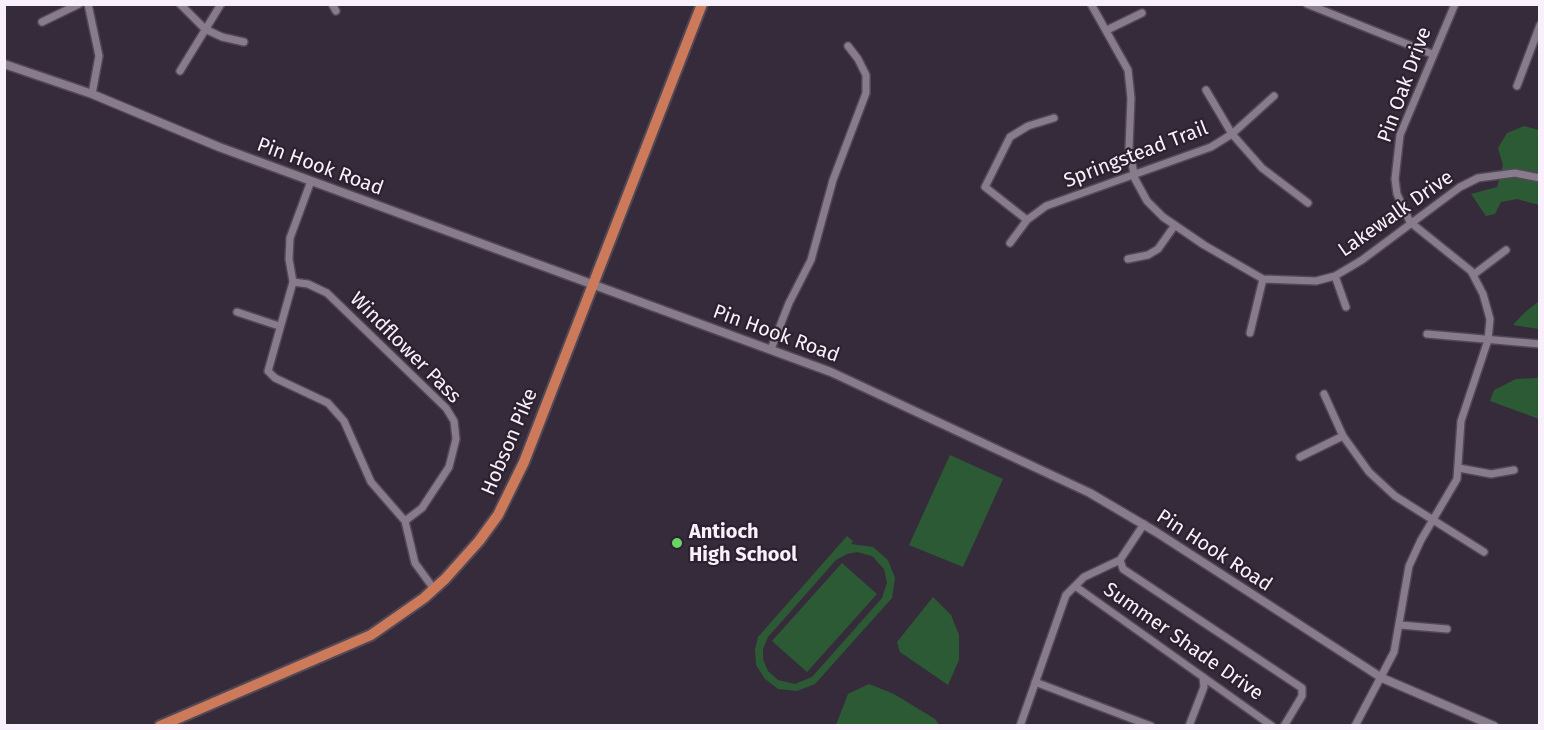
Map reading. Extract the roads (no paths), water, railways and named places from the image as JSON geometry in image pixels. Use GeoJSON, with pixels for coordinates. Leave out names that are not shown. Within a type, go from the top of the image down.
{"type":"FeatureCollection","features":[{"type":"Feature","properties":{"kind":"main road","name":"Hobson Pike"},"geometry":{"type":"LineString","coordinates":[[160,726],[371,635],[434,589],[479,541],[513,487],[702,4]]}},
{"type":"Feature","properties":{"kind":"street"},"geometry":{"type":"LineString","coordinates":[[42,22],[79,4]]}},
{"type":"Feature","properties":{"kind":"street"},"geometry":{"type":"LineString","coordinates":[[88,4],[99,56],[92,94]]}},
{"type":"Feature","properties":{"kind":"street"},"geometry":{"type":"LineString","coordinates":[[180,4],[205,29],[222,37],[244,42]]}},
{"type":"Feature","properties":{"kind":"street"},"geometry":{"type":"LineString","coordinates":[[180,71],[221,4]]}},
{"type":"Feature","properties":{"kind":"street","name":"Lakewalk Drive"},"geometry":{"type":"LineString","coordinates":[[1091,4],[1128,70],[1131,98],[1129,148],[1134,177],[1147,201],[1175,225],[1263,279],[1306,282],[1335,276],[1362,260],[1410,222],[1478,178],[1515,173],[1539,178]]}},
{"type":"Feature","properties":{"kind":"street"},"geometry":{"type":"LineString","coordinates":[[1307,4],[1432,54]]}},
{"type":"Feature","properties":{"kind":"street","name":"Pin Oak Drive"},"geometry":{"type":"LineString","coordinates":[[1355,726],[1395,652],[1405,579],[1409,566],[1421,540],[1453,487],[1459,468],[1461,421],[1488,340],[1490,319],[1483,294],[1473,275],[1410,222],[1397,194],[1395,167],[1400,135],[1432,54],[1455,4]]}},
{"type":"Feature","properties":{"kind":"street"},"geometry":{"type":"LineString","coordinates":[[1107,30],[1142,13]]}},
{"type":"Feature","properties":{"kind":"street"},"geometry":{"type":"LineString","coordinates":[[1517,86],[1539,25]]}},
{"type":"Feature","properties":{"kind":"street"},"geometry":{"type":"LineString","coordinates":[[771,349],[789,303],[811,260],[833,180],[866,93],[866,75],[848,46]]}},
{"type":"Feature","properties":{"kind":"street","name":"Pin Hook Road"},"geometry":{"type":"LineString","coordinates":[[4,64],[92,94],[219,147],[831,372],[1061,478],[1144,524],[1382,678],[1494,726]]}},
{"type":"Feature","properties":{"kind":"street"},"geometry":{"type":"LineString","coordinates":[[1206,90],[1215,109],[1232,134],[1262,168],[1308,203]]}},
{"type":"Feature","properties":{"kind":"street","name":"Springstead Trail"},"geometry":{"type":"LineString","coordinates":[[1010,243],[1027,220],[1046,206],[1134,177],[1211,147],[1232,134],[1274,96]]}},
{"type":"Feature","properties":{"kind":"street"},"geometry":{"type":"LineString","coordinates":[[1027,220],[986,187],[989,175],[1010,137],[1028,126],[1054,118]]}},
{"type":"Feature","properties":{"kind":"street"},"geometry":{"type":"LineString","coordinates":[[311,181],[290,238],[289,259],[293,282],[268,366],[270,374],[317,396],[337,412],[353,435],[371,482],[405,521],[415,563],[434,589]]}},
{"type":"Feature","properties":{"kind":"street"},"geometry":{"type":"LineString","coordinates":[[1128,259],[1148,255],[1158,249],[1175,225]]}},
{"type":"Feature","properties":{"kind":"street"},"geometry":{"type":"LineString","coordinates":[[1473,275],[1506,250]]}},
{"type":"Feature","properties":{"kind":"street"},"geometry":{"type":"LineString","coordinates":[[1335,276],[1346,307]]}},
{"type":"Feature","properties":{"kind":"street"},"geometry":{"type":"LineString","coordinates":[[1250,333],[1263,279]]}},
{"type":"Feature","properties":{"kind":"street","name":"Windflower Pass"},"geometry":{"type":"LineString","coordinates":[[293,282],[308,284],[327,293],[446,408],[454,421],[456,439],[449,467],[422,508],[405,521]]}},
{"type":"Feature","properties":{"kind":"street"},"geometry":{"type":"LineString","coordinates":[[237,312],[279,326]]}},
{"type":"Feature","properties":{"kind":"street"},"geometry":{"type":"LineString","coordinates":[[1427,334],[1539,344]]}},
{"type":"Feature","properties":{"kind":"street"},"geometry":{"type":"LineString","coordinates":[[1324,394],[1343,436],[1369,472],[1395,496],[1484,552]]}},
{"type":"Feature","properties":{"kind":"street"},"geometry":{"type":"LineString","coordinates":[[1300,457],[1343,436]]}},
{"type":"Feature","properties":{"kind":"street"},"geometry":{"type":"LineString","coordinates":[[1459,468],[1491,474],[1514,470]]}},
{"type":"Feature","properties":{"kind":"street"},"geometry":{"type":"LineString","coordinates":[[1020,726],[1066,595],[1084,577],[1120,560],[1144,524]]}},
{"type":"Feature","properties":{"kind":"street"},"geometry":{"type":"LineString","coordinates":[[1120,560],[1123,569],[1302,688],[1302,696],[1284,726]]}},
{"type":"Feature","properties":{"kind":"street","name":"Summer Shade Drive"},"geometry":{"type":"LineString","coordinates":[[1075,586],[1272,726]]}},
{"type":"Feature","properties":{"kind":"street"},"geometry":{"type":"LineString","coordinates":[[1400,625],[1447,629]]}},
{"type":"Feature","properties":{"kind":"street"},"geometry":{"type":"LineString","coordinates":[[1189,726],[1204,687],[1203,677]]}},
{"type":"Feature","properties":{"kind":"street"},"geometry":{"type":"LineString","coordinates":[[1035,682],[1151,726]]}},
{"type":"Feature","properties":{"kind":"place","name":"Antioch High School"},"geometry":{"type":"Point","coordinates":[677,543]}}]}
